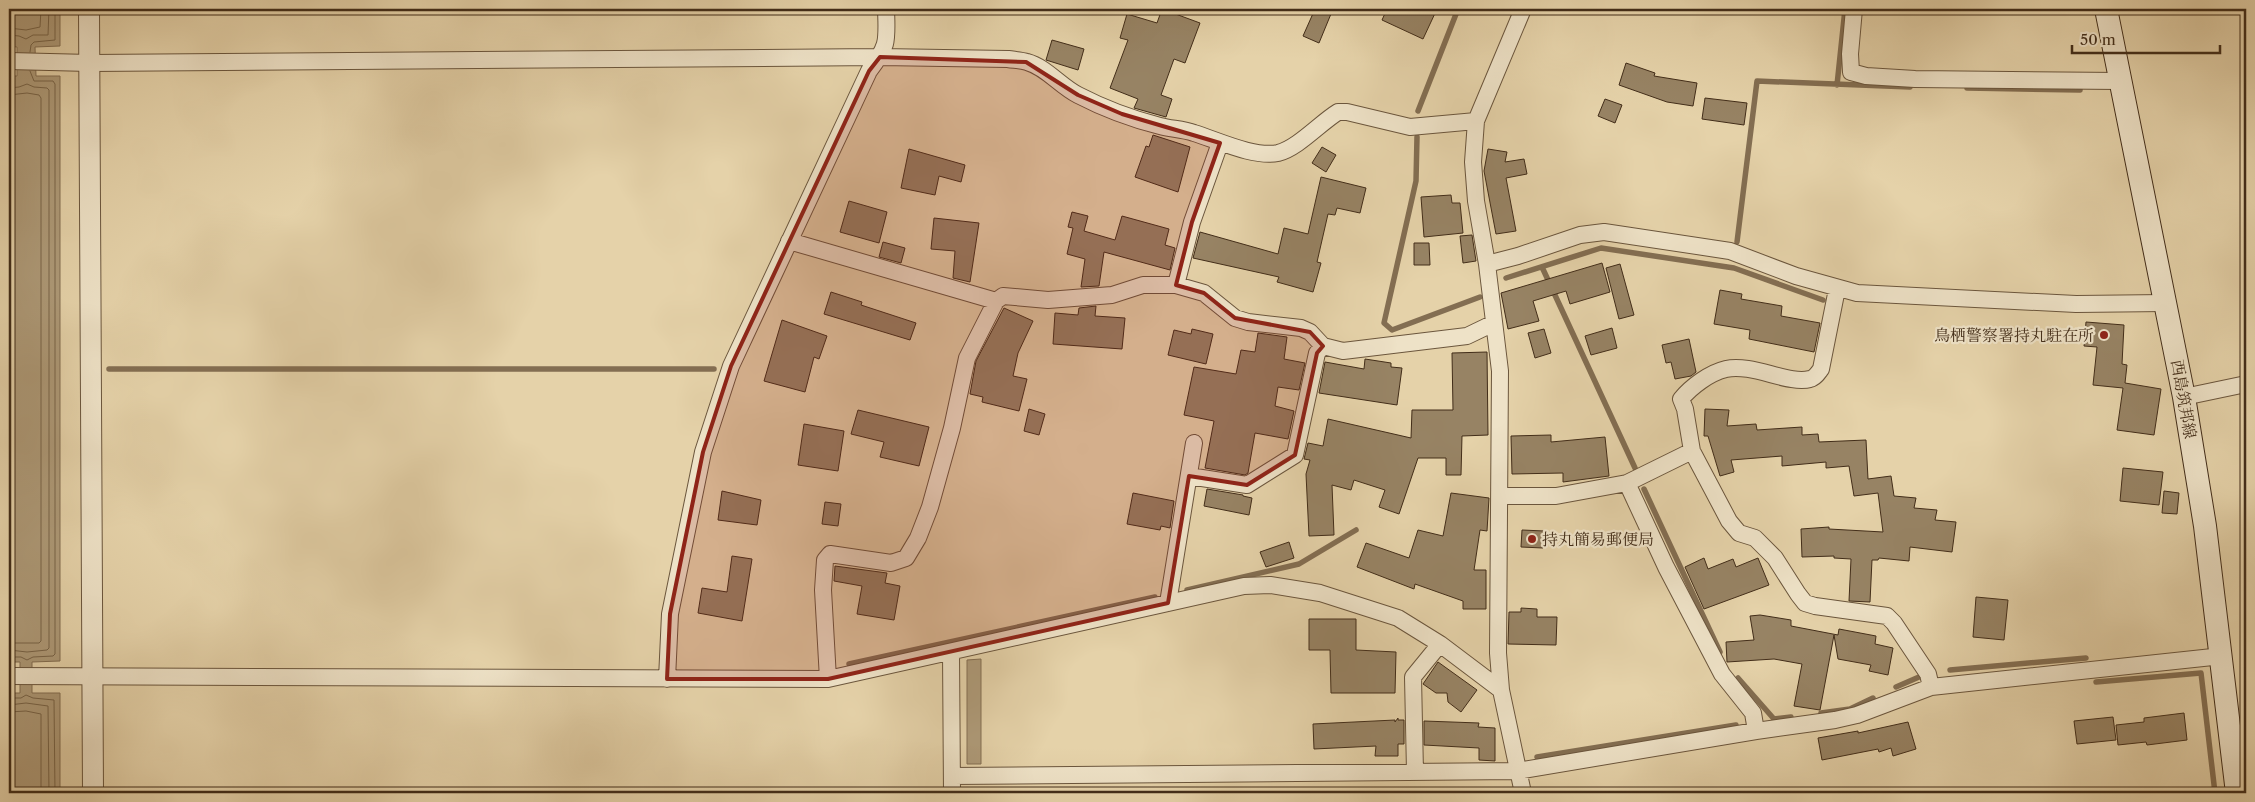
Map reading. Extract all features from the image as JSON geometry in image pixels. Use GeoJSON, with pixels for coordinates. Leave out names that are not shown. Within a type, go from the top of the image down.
{"type":"FeatureCollection","features":[{"type":"Feature","properties":{"kind":"main road","name":"西島筑邦線"},"geometry":{"type":"LineString","coordinates":[[2106,9],[2184,397],[2205,526],[2237,793]]}},
{"type":"Feature","properties":{"kind":"street"},"geometry":{"type":"LineString","coordinates":[[89,9],[92,793]]}},
{"type":"Feature","properties":{"kind":"street"},"geometry":{"type":"LineString","coordinates":[[667,679],[670,614],[703,452],[731,366],[869,71],[884,50],[887,38],[886,9]]}},
{"type":"Feature","properties":{"kind":"street"},"geometry":{"type":"LineString","coordinates":[[1523,9],[1476,121],[1472,162],[1500,372],[1498,653],[1501,690],[1523,793]]}},
{"type":"Feature","properties":{"kind":"street"},"geometry":{"type":"LineString","coordinates":[[1854,9],[1850,54],[1851,72],[1866,76],[1915,79],[2120,81]]}},
{"type":"Feature","properties":{"kind":"street"},"geometry":{"type":"LineString","coordinates":[[9,61],[90,64],[880,57],[1008,59],[1026,62],[1039,67],[1062,86],[1122,114],[1160,126],[1192,132],[1220,142],[1268,154],[1280,152],[1338,112],[1347,112],[1410,127],[1476,121]]}},
{"type":"Feature","properties":{"kind":"street"},"geometry":{"type":"LineString","coordinates":[[1176,286],[1192,222],[1220,142]]}},
{"type":"Feature","properties":{"kind":"street"},"geometry":{"type":"LineString","coordinates":[[1487,264],[1518,256],[1580,235],[1604,232],[1730,252],[1837,289],[1856,293],[2076,304],[2165,303]]}},
{"type":"Feature","properties":{"kind":"street"},"geometry":{"type":"LineString","coordinates":[[789,241],[996,301]]}},
{"type":"Feature","properties":{"kind":"street"},"geometry":{"type":"LineString","coordinates":[[828,679],[823,590],[825,560],[830,554],[891,562],[906,558],[918,538],[930,507],[952,428],[967,358],[996,301],[1003,296],[1048,300],[1112,295],[1143,285],[1176,286],[1204,293],[1235,318],[1248,322],[1301,328],[1310,332],[1323,346],[1343,351],[1467,336],[1494,323]]}},
{"type":"Feature","properties":{"kind":"street"},"geometry":{"type":"LineString","coordinates":[[1837,289],[1821,369],[1816,376],[1800,380],[1746,368],[1725,369],[1708,377],[1688,391],[1681,399],[1685,410],[1692,451],[1729,521],[1739,533],[1755,538],[1775,558],[1805,603],[1887,616],[1894,623],[1928,674],[1931,687]]}},
{"type":"Feature","properties":{"kind":"street"},"geometry":{"type":"LineString","coordinates":[[1189,476],[1248,485],[1295,455],[1317,353],[1323,346]]}},
{"type":"Feature","properties":{"kind":"street"},"geometry":{"type":"LineString","coordinates":[[2184,397],[2246,384]]}},
{"type":"Feature","properties":{"kind":"street"},"geometry":{"type":"LineString","coordinates":[[1168,604],[1194,443]]}},
{"type":"Feature","properties":{"kind":"street"},"geometry":{"type":"LineString","coordinates":[[1500,496],[1556,496],[1627,483],[1692,451]]}},
{"type":"Feature","properties":{"kind":"street"},"geometry":{"type":"LineString","coordinates":[[1627,483],[1666,566],[1722,674],[1753,713],[1756,731]]}},
{"type":"Feature","properties":{"kind":"street"},"geometry":{"type":"LineString","coordinates":[[9,676],[828,679],[1244,586],[1270,586],[1320,593],[1398,618],[1440,644],[1501,690]]}},
{"type":"Feature","properties":{"kind":"street"},"geometry":{"type":"LineString","coordinates":[[1415,772],[1413,677],[1440,644]]}},
{"type":"Feature","properties":{"kind":"street"},"geometry":{"type":"LineString","coordinates":[[951,652],[952,793]]}},
{"type":"Feature","properties":{"kind":"street"},"geometry":{"type":"LineString","coordinates":[[952,776],[1517,771],[1857,715],[1931,687],[2222,656]]}},
{"type":"Feature","properties":{"kind":"highlighted area"},"geometry":{"type":"Polygon","coordinates":[[[880,57],[1026,62],[1078,95],[1122,114],[1220,143],[1192,222],[1176,285],[1204,293],[1235,318],[1310,332],[1323,346],[1317,353],[1295,455],[1247,485],[1189,476],[1168,603],[828,679],[667,679],[670,614],[703,452],[731,366],[869,71],[880,57]]]}},
{"type":"Feature","properties":{"kind":"water"},"geometry":{"type":"Polygon","coordinates":[[[9,9],[60,9],[60,46],[35,47],[36,76],[60,76],[60,661],[32,662],[32,693],[60,693],[60,793],[9,793],[9,693],[20,693],[20,662],[9,662],[9,76],[17,76],[17,47],[9,46],[9,9]]]}},
{"type":"Feature","properties":{"kind":"water"},"geometry":{"type":"Polygon","coordinates":[[[981,659],[981,764],[967,764],[967,660],[981,659]]]}},
{"type":"Feature","properties":{"kind":"building"},"geometry":{"type":"Polygon","coordinates":[[[1162,9],[1200,23],[1185,63],[1174,59],[1161,95],[1172,99],[1166,117],[1134,108],[1138,99],[1110,88],[1128,40],[1120,38],[1127,14],[1157,23],[1162,9]]]}},
{"type":"Feature","properties":{"kind":"building"},"geometry":{"type":"Polygon","coordinates":[[[1315,9],[1333,9],[1319,43],[1303,36],[1315,9]]]}},
{"type":"Feature","properties":{"kind":"building"},"geometry":{"type":"Polygon","coordinates":[[[1387,9],[1437,9],[1423,39],[1382,20],[1387,9]]]}},
{"type":"Feature","properties":{"kind":"building"},"geometry":{"type":"Polygon","coordinates":[[[1052,40],[1084,49],[1078,70],[1046,60],[1052,40]]]}},
{"type":"Feature","properties":{"kind":"building"},"geometry":{"type":"Polygon","coordinates":[[[1626,63],[1655,73],[1654,76],[1697,83],[1693,106],[1667,102],[1619,85],[1626,63]]]}},
{"type":"Feature","properties":{"kind":"building"},"geometry":{"type":"Polygon","coordinates":[[[1705,98],[1747,103],[1744,125],[1702,119],[1705,98]]]}},
{"type":"Feature","properties":{"kind":"building"},"geometry":{"type":"Polygon","coordinates":[[[1605,99],[1622,105],[1615,123],[1598,116],[1605,99]]]}},
{"type":"Feature","properties":{"kind":"building"},"geometry":{"type":"Polygon","coordinates":[[[1153,135],[1190,147],[1178,192],[1135,177],[1146,146],[1149,147],[1153,135]]]}},
{"type":"Feature","properties":{"kind":"building"},"geometry":{"type":"Polygon","coordinates":[[[1322,147],[1336,155],[1326,172],[1312,163],[1322,147]]]}},
{"type":"Feature","properties":{"kind":"building"},"geometry":{"type":"Polygon","coordinates":[[[909,149],[965,165],[961,182],[939,176],[935,195],[901,188],[909,149]]]}},
{"type":"Feature","properties":{"kind":"building"},"geometry":{"type":"Polygon","coordinates":[[[1488,149],[1507,152],[1505,162],[1524,159],[1527,174],[1506,178],[1516,231],[1496,234],[1484,171],[1488,149]]]}},
{"type":"Feature","properties":{"kind":"building"},"geometry":{"type":"Polygon","coordinates":[[[1321,177],[1366,188],[1360,213],[1337,208],[1335,215],[1328,214],[1317,262],[1321,263],[1313,292],[1277,282],[1279,277],[1193,258],[1200,232],[1278,254],[1284,228],[1308,234],[1321,177]]]}},
{"type":"Feature","properties":{"kind":"building"},"geometry":{"type":"Polygon","coordinates":[[[1451,195],[1452,203],[1460,203],[1463,233],[1424,237],[1421,197],[1451,195]]]}},
{"type":"Feature","properties":{"kind":"building"},"geometry":{"type":"Polygon","coordinates":[[[849,201],[887,212],[879,243],[840,232],[849,201]]]}},
{"type":"Feature","properties":{"kind":"building"},"geometry":{"type":"Polygon","coordinates":[[[1072,212],[1088,216],[1084,231],[1115,240],[1122,216],[1169,229],[1165,245],[1175,248],[1170,270],[1104,252],[1099,286],[1081,287],[1085,259],[1067,254],[1073,228],[1068,227],[1072,212]]]}},
{"type":"Feature","properties":{"kind":"building"},"geometry":{"type":"Polygon","coordinates":[[[934,218],[979,223],[970,282],[953,278],[955,251],[931,249],[934,218]]]}},
{"type":"Feature","properties":{"kind":"building"},"geometry":{"type":"Polygon","coordinates":[[[1472,235],[1476,261],[1463,263],[1460,236],[1472,235]]]}},
{"type":"Feature","properties":{"kind":"building"},"geometry":{"type":"Polygon","coordinates":[[[883,242],[905,248],[901,263],[879,257],[883,242]]]}},
{"type":"Feature","properties":{"kind":"building"},"geometry":{"type":"Polygon","coordinates":[[[1414,243],[1429,243],[1430,265],[1414,265],[1414,243]]]}},
{"type":"Feature","properties":{"kind":"building"},"geometry":{"type":"Polygon","coordinates":[[[1602,263],[1610,292],[1570,304],[1566,291],[1533,301],[1539,321],[1508,329],[1501,293],[1602,263]]]}},
{"type":"Feature","properties":{"kind":"building"},"geometry":{"type":"Polygon","coordinates":[[[1620,264],[1634,315],[1619,319],[1606,268],[1620,264]]]}},
{"type":"Feature","properties":{"kind":"building"},"geometry":{"type":"Polygon","coordinates":[[[1720,290],[1742,294],[1741,299],[1782,306],[1781,316],[1820,323],[1814,352],[1749,339],[1750,330],[1714,324],[1720,290]]]}},
{"type":"Feature","properties":{"kind":"building"},"geometry":{"type":"Polygon","coordinates":[[[831,292],[862,302],[861,305],[916,323],[910,340],[824,314],[831,292]]]}},
{"type":"Feature","properties":{"kind":"building"},"geometry":{"type":"Polygon","coordinates":[[[1096,306],[1095,316],[1125,318],[1122,349],[1053,344],[1055,313],[1078,315],[1079,308],[1096,306]]]}},
{"type":"Feature","properties":{"kind":"building"},"geometry":{"type":"Polygon","coordinates":[[[1004,308],[1033,321],[1018,353],[1013,376],[1027,379],[1019,411],[982,402],[983,397],[970,394],[976,361],[1004,308]]]}},
{"type":"Feature","properties":{"kind":"building"},"geometry":{"type":"Polygon","coordinates":[[[782,320],[827,336],[819,359],[814,357],[805,392],[764,381],[782,320]]]}},
{"type":"Feature","properties":{"kind":"building"},"geometry":{"type":"Polygon","coordinates":[[[2086,322],[2124,325],[2122,364],[2127,365],[2125,383],[2161,389],[2154,435],[2117,430],[2123,388],[2093,385],[2097,347],[2084,346],[2086,322]]]}},
{"type":"Feature","properties":{"kind":"building"},"geometry":{"type":"Polygon","coordinates":[[[1612,328],[1617,348],[1591,355],[1585,336],[1612,328]]]}},
{"type":"Feature","properties":{"kind":"building"},"geometry":{"type":"Polygon","coordinates":[[[1192,329],[1213,334],[1206,364],[1168,355],[1174,330],[1191,334],[1192,329]]]}},
{"type":"Feature","properties":{"kind":"building"},"geometry":{"type":"Polygon","coordinates":[[[1544,329],[1551,353],[1535,358],[1528,333],[1544,329]]]}},
{"type":"Feature","properties":{"kind":"building"},"geometry":{"type":"Polygon","coordinates":[[[1258,333],[1287,337],[1284,359],[1305,363],[1299,390],[1278,387],[1275,406],[1294,411],[1288,439],[1255,433],[1248,473],[1245,475],[1205,468],[1214,421],[1184,415],[1194,367],[1236,374],[1241,350],[1255,352],[1258,333]]]}},
{"type":"Feature","properties":{"kind":"building"},"geometry":{"type":"Polygon","coordinates":[[[1689,339],[1696,372],[1691,376],[1675,379],[1671,362],[1666,363],[1662,345],[1689,339]]]}},
{"type":"Feature","properties":{"kind":"building"},"geometry":{"type":"Polygon","coordinates":[[[1487,352],[1488,435],[1462,436],[1461,475],[1446,475],[1446,458],[1418,458],[1399,514],[1379,507],[1385,490],[1354,480],[1351,490],[1332,485],[1334,535],[1309,536],[1306,474],[1310,460],[1304,459],[1308,443],[1323,446],[1328,419],[1411,438],[1412,410],[1453,410],[1452,353],[1487,352]]]}},
{"type":"Feature","properties":{"kind":"building"},"geometry":{"type":"Polygon","coordinates":[[[1365,359],[1391,363],[1391,367],[1402,368],[1397,405],[1319,393],[1325,362],[1364,369],[1365,359]]]}},
{"type":"Feature","properties":{"kind":"building"},"geometry":{"type":"Polygon","coordinates":[[[1029,409],[1045,414],[1039,435],[1024,431],[1029,409]]]}},
{"type":"Feature","properties":{"kind":"building"},"geometry":{"type":"Polygon","coordinates":[[[1705,409],[1729,410],[1727,426],[1756,424],[1757,430],[1802,427],[1802,435],[1818,434],[1819,442],[1866,440],[1868,479],[1891,476],[1894,496],[1916,498],[1914,508],[1937,510],[1935,520],[1956,522],[1952,552],[1910,547],[1909,561],[1879,558],[1878,560],[1872,560],[1870,602],[1849,601],[1851,559],[1834,558],[1834,556],[1802,557],[1801,529],[1829,527],[1829,529],[1883,532],[1878,493],[1854,496],[1849,466],[1826,468],[1826,462],[1782,466],[1782,456],[1731,460],[1734,472],[1720,476],[1708,436],[1704,436],[1705,409]]]}},
{"type":"Feature","properties":{"kind":"building"},"geometry":{"type":"Polygon","coordinates":[[[858,410],[929,427],[919,466],[880,457],[884,442],[851,434],[858,410]]]}},
{"type":"Feature","properties":{"kind":"building"},"geometry":{"type":"Polygon","coordinates":[[[804,424],[844,431],[838,471],[798,465],[804,424]]]}},
{"type":"Feature","properties":{"kind":"building"},"geometry":{"type":"Polygon","coordinates":[[[1551,435],[1551,442],[1605,437],[1609,476],[1563,482],[1563,473],[1512,474],[1511,436],[1551,435]]]}},
{"type":"Feature","properties":{"kind":"building"},"geometry":{"type":"Polygon","coordinates":[[[2123,468],[2163,472],[2159,505],[2120,501],[2123,468]]]}},
{"type":"Feature","properties":{"kind":"building"},"geometry":{"type":"Polygon","coordinates":[[[1207,489],[1252,498],[1249,515],[1204,506],[1207,489]]]}},
{"type":"Feature","properties":{"kind":"building"},"geometry":{"type":"Polygon","coordinates":[[[722,491],[761,500],[757,525],[718,520],[722,491]]]}},
{"type":"Feature","properties":{"kind":"building"},"geometry":{"type":"Polygon","coordinates":[[[2164,491],[2179,493],[2177,514],[2162,513],[2164,491]]]}},
{"type":"Feature","properties":{"kind":"building"},"geometry":{"type":"Polygon","coordinates":[[[1133,493],[1174,501],[1170,528],[1161,526],[1160,530],[1127,524],[1133,493]]]}},
{"type":"Feature","properties":{"kind":"building"},"geometry":{"type":"Polygon","coordinates":[[[1451,493],[1489,498],[1487,531],[1480,530],[1474,570],[1486,570],[1486,609],[1463,609],[1463,601],[1415,584],[1414,589],[1357,567],[1366,543],[1409,558],[1418,530],[1443,536],[1451,493]]]}},
{"type":"Feature","properties":{"kind":"building"},"geometry":{"type":"Polygon","coordinates":[[[825,502],[841,504],[838,526],[822,524],[825,502]]]}},
{"type":"Feature","properties":{"kind":"building"},"geometry":{"type":"Polygon","coordinates":[[[1522,530],[1544,531],[1543,548],[1521,547],[1522,530]]]}},
{"type":"Feature","properties":{"kind":"building"},"geometry":{"type":"Polygon","coordinates":[[[1289,542],[1294,558],[1266,567],[1260,552],[1289,542]]]}},
{"type":"Feature","properties":{"kind":"building"},"geometry":{"type":"Polygon","coordinates":[[[732,556],[752,559],[742,621],[698,613],[702,588],[727,592],[732,556]]]}},
{"type":"Feature","properties":{"kind":"building"},"geometry":{"type":"Polygon","coordinates":[[[1704,558],[1708,569],[1733,559],[1736,567],[1758,558],[1769,585],[1704,609],[1685,567],[1704,558]]]}},
{"type":"Feature","properties":{"kind":"building"},"geometry":{"type":"Polygon","coordinates":[[[835,566],[887,573],[885,583],[900,586],[894,620],[857,614],[862,586],[834,581],[835,566]]]}},
{"type":"Feature","properties":{"kind":"building"},"geometry":{"type":"Polygon","coordinates":[[[1976,597],[2008,600],[2004,640],[1973,637],[1976,597]]]}},
{"type":"Feature","properties":{"kind":"building"},"geometry":{"type":"Polygon","coordinates":[[[1521,608],[1537,609],[1537,617],[1557,617],[1556,645],[1508,644],[1509,612],[1521,612],[1521,608]]]}},
{"type":"Feature","properties":{"kind":"building"},"geometry":{"type":"Polygon","coordinates":[[[1760,615],[1791,620],[1791,626],[1838,635],[1839,629],[1876,636],[1875,644],[1893,648],[1888,675],[1869,671],[1871,665],[1838,659],[1834,635],[1820,710],[1794,706],[1802,664],[1774,659],[1727,662],[1726,642],[1754,640],[1750,616],[1760,615]]]}},
{"type":"Feature","properties":{"kind":"building"},"geometry":{"type":"Polygon","coordinates":[[[1309,619],[1356,619],[1356,650],[1396,652],[1395,693],[1331,693],[1330,650],[1309,650],[1309,619]]]}},
{"type":"Feature","properties":{"kind":"building"},"geometry":{"type":"Polygon","coordinates":[[[1438,662],[1477,690],[1461,712],[1448,702],[1447,693],[1436,693],[1423,684],[1438,662]]]}},
{"type":"Feature","properties":{"kind":"building"},"geometry":{"type":"Polygon","coordinates":[[[2184,713],[2187,740],[2147,745],[2146,742],[2118,745],[2116,725],[2144,722],[2144,718],[2184,713]]]}},
{"type":"Feature","properties":{"kind":"building"},"geometry":{"type":"Polygon","coordinates":[[[2113,717],[2116,740],[2077,744],[2074,721],[2113,717]]]}},
{"type":"Feature","properties":{"kind":"building"},"geometry":{"type":"Polygon","coordinates":[[[1398,718],[1398,720],[1404,720],[1404,744],[1398,744],[1398,756],[1375,756],[1376,746],[1314,749],[1313,724],[1395,720],[1395,722],[1398,718]]]}},
{"type":"Feature","properties":{"kind":"building"},"geometry":{"type":"Polygon","coordinates":[[[1424,721],[1479,723],[1478,727],[1495,728],[1495,761],[1479,760],[1479,748],[1424,745],[1424,721]]]}},
{"type":"Feature","properties":{"kind":"building"},"geometry":{"type":"Polygon","coordinates":[[[1908,722],[1916,749],[1893,756],[1891,748],[1879,752],[1878,749],[1822,760],[1818,738],[1858,731],[1858,733],[1908,722]]]}},
{"type":"Feature","properties":{"kind":"waterway"},"geometry":{"type":"LineString","coordinates":[[1418,111],[1458,9]]}},
{"type":"Feature","properties":{"kind":"waterway"},"geometry":{"type":"LineString","coordinates":[[1837,85],[1845,9]]}},
{"type":"Feature","properties":{"kind":"waterway"},"geometry":{"type":"LineString","coordinates":[[1737,242],[1757,81],[1910,87]]}},
{"type":"Feature","properties":{"kind":"waterway"},"geometry":{"type":"LineString","coordinates":[[1967,88],[2080,90]]}},
{"type":"Feature","properties":{"kind":"waterway"},"geometry":{"type":"LineString","coordinates":[[1417,137],[1416,181],[1384,323],[1392,330],[1480,297]]}},
{"type":"Feature","properties":{"kind":"waterway"},"geometry":{"type":"LineString","coordinates":[[1506,278],[1601,248],[1734,268],[1823,300]]}},
{"type":"Feature","properties":{"kind":"waterway"},"geometry":{"type":"LineString","coordinates":[[1542,267],[1635,468]]}},
{"type":"Feature","properties":{"kind":"waterway"},"geometry":{"type":"LineString","coordinates":[[109,369],[714,369]]}},
{"type":"Feature","properties":{"kind":"waterway"},"geometry":{"type":"LineString","coordinates":[[1644,489],[1720,652]]}},
{"type":"Feature","properties":{"kind":"waterway"},"geometry":{"type":"LineString","coordinates":[[1187,590],[1299,564],[1356,530]]}},
{"type":"Feature","properties":{"kind":"waterway"},"geometry":{"type":"LineString","coordinates":[[849,664],[1155,597]]}},
{"type":"Feature","properties":{"kind":"waterway"},"geometry":{"type":"LineString","coordinates":[[1950,670],[2086,658]]}},
{"type":"Feature","properties":{"kind":"waterway"},"geometry":{"type":"LineString","coordinates":[[2096,682],[2201,673],[2215,793]]}},
{"type":"Feature","properties":{"kind":"waterway"},"geometry":{"type":"LineString","coordinates":[[1896,687],[1919,677]]}},
{"type":"Feature","properties":{"kind":"waterway"},"geometry":{"type":"LineString","coordinates":[[1738,678],[1774,719],[1791,717]]}},
{"type":"Feature","properties":{"kind":"waterway"},"geometry":{"type":"LineString","coordinates":[[1821,713],[1850,709],[1873,698]]}},
{"type":"Feature","properties":{"kind":"waterway"},"geometry":{"type":"LineString","coordinates":[[1537,757],[1736,725]]}},
{"type":"Feature","properties":{"kind":"place","name":"鳥栖警察署持丸駐在所"},"geometry":{"type":"Point","coordinates":[2104,335]}},
{"type":"Feature","properties":{"kind":"place","name":"持丸簡易郵便局"},"geometry":{"type":"Point","coordinates":[1532,539]}}]}
